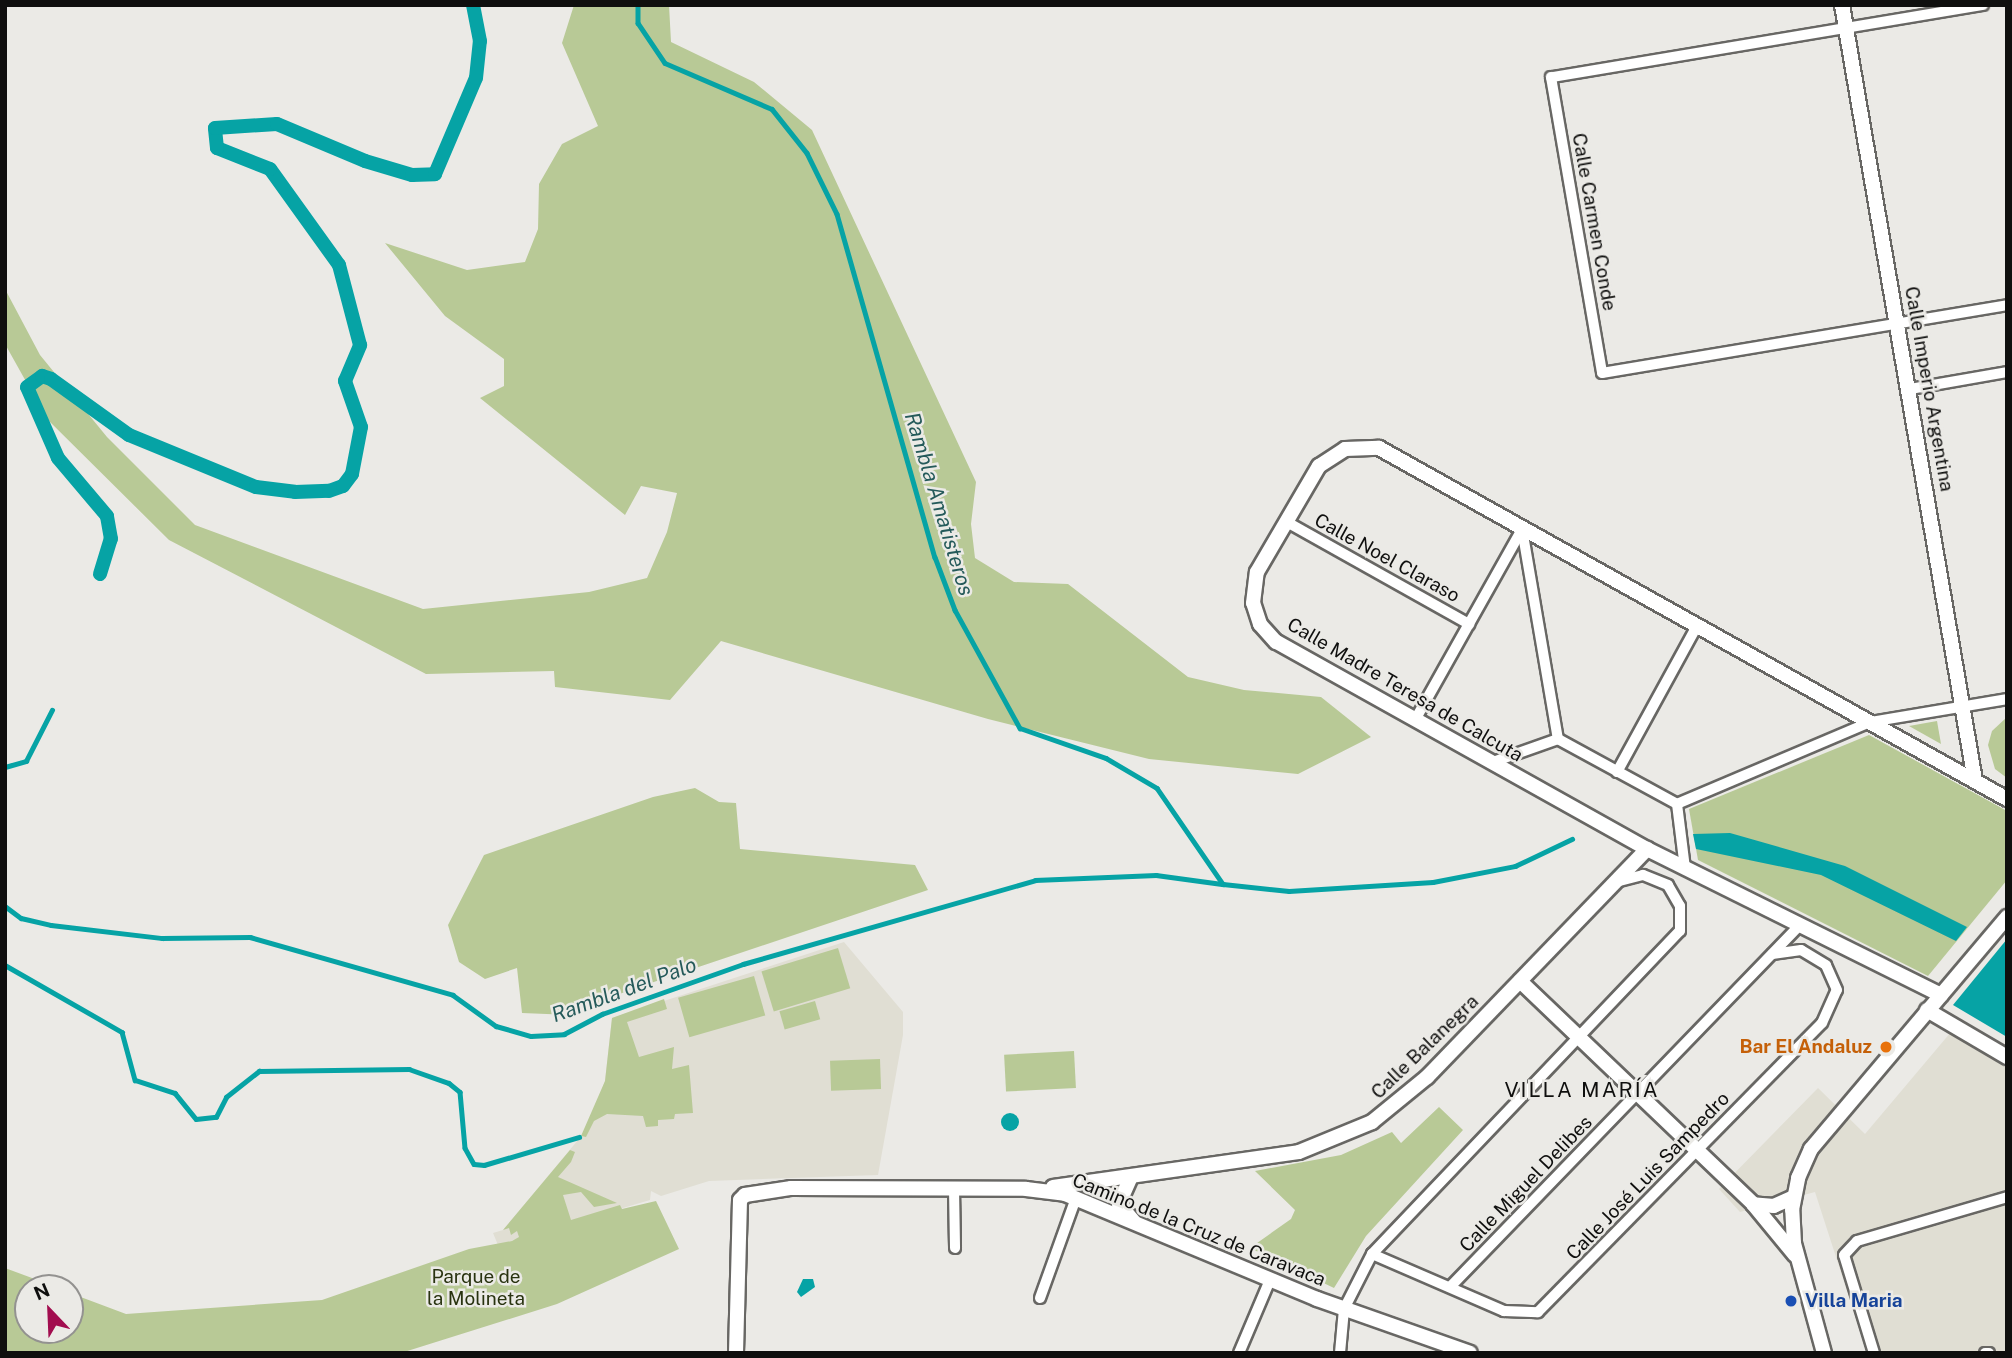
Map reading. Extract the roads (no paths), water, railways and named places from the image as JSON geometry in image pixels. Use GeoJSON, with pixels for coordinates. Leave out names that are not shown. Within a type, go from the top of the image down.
{"type":"FeatureCollection","features":[{"type":"Feature","properties":{"kind":"street","name":"Calle Imperio Argentina"},"geometry":{"type":"LineString","coordinates":[[1842,5],[1910,389],[1975,781]]}},
{"type":"Feature","properties":{"kind":"street"},"geometry":{"type":"LineString","coordinates":[[1846,29],[1983,5]]}},
{"type":"Feature","properties":{"kind":"street","name":"Calle Carmen Conde"},"geometry":{"type":"LineString","coordinates":[[1846,29],[1551,77],[1602,373],[1898,325]]}},
{"type":"Feature","properties":{"kind":"street"},"geometry":{"type":"LineString","coordinates":[[1898,325],[2007,305]]}},
{"type":"Feature","properties":{"kind":"street"},"geometry":{"type":"LineString","coordinates":[[1910,389],[2007,372]]}},
{"type":"Feature","properties":{"kind":"street","name":"Calle Madre Teresa de Calcuta"},"geometry":{"type":"LineString","coordinates":[[1941,995],[1647,849],[1276,642],[1260,624],[1253,603],[1257,572],[1319,467],[1331,456],[1362,445],[1379,448],[2007,799]]}},
{"type":"Feature","properties":{"kind":"street","name":"Calle Noel Claraso"},"geometry":{"type":"LineString","coordinates":[[1287,522],[1469,624]]}},
{"type":"Feature","properties":{"kind":"street"},"geometry":{"type":"LineString","coordinates":[[1415,720],[1522,530]]}},
{"type":"Feature","properties":{"kind":"street"},"geometry":{"type":"LineString","coordinates":[[1522,530],[1558,739]]}},
{"type":"Feature","properties":{"kind":"street"},"geometry":{"type":"LineString","coordinates":[[1617,772],[1697,626]]}},
{"type":"Feature","properties":{"kind":"street"},"geometry":{"type":"LineString","coordinates":[[1677,804],[1870,722],[2007,699]]}},
{"type":"Feature","properties":{"kind":"street"},"geometry":{"type":"LineString","coordinates":[[1493,762],[1558,739],[1677,804]]}},
{"type":"Feature","properties":{"kind":"street"},"geometry":{"type":"LineString","coordinates":[[1677,804],[1685,868]]}},
{"type":"Feature","properties":{"kind":"street","name":"Calle Balanegra"},"geometry":{"type":"LineString","coordinates":[[1026,1189],[1130,1179],[1299,1152],[1353,1132],[1401,1101],[1647,849]]}},
{"type":"Feature","properties":{"kind":"street"},"geometry":{"type":"LineString","coordinates":[[1340,1353],[1344,1309],[1372,1254],[1680,931],[1680,906],[1668,885],[1643,875],[1614,884]]}},
{"type":"Feature","properties":{"kind":"street"},"geometry":{"type":"LineString","coordinates":[[1824,1353],[1797,1258],[1793,1224],[1794,1198],[1811,1149],[2004,923]]}},
{"type":"Feature","properties":{"kind":"street","name":"Calle Miguel Delibes"},"geometry":{"type":"LineString","coordinates":[[1451,1286],[1800,925]]}},
{"type":"Feature","properties":{"kind":"street","name":"Calle José Luis Sampedro"},"geometry":{"type":"LineString","coordinates":[[1372,1254],[1504,1311],[1538,1312],[1822,1023],[1833,1006],[1837,990],[1820,959],[1801,950],[1772,954]]}},
{"type":"Feature","properties":{"kind":"street"},"geometry":{"type":"LineString","coordinates":[[1520,981],[1752,1204],[1797,1258]]}},
{"type":"Feature","properties":{"kind":"street"},"geometry":{"type":"LineString","coordinates":[[1927,1010],[2007,1057]]}},
{"type":"Feature","properties":{"kind":"street"},"geometry":{"type":"LineString","coordinates":[[1130,1179],[1119,1204],[1130,1219],[1147,1230]]}},
{"type":"Feature","properties":{"kind":"street","name":"Camino de la Cruz de Caravaca"},"geometry":{"type":"LineString","coordinates":[[736,1353],[740,1200],[775,1188],[1026,1189],[1076,1198],[1270,1280],[1470,1353]]}},
{"type":"Feature","properties":{"kind":"street"},"geometry":{"type":"LineString","coordinates":[[954,1189],[955,1248]]}},
{"type":"Feature","properties":{"kind":"street"},"geometry":{"type":"LineString","coordinates":[[1040,1297],[1076,1198]]}},
{"type":"Feature","properties":{"kind":"street"},"geometry":{"type":"LineString","coordinates":[[1752,1204],[1774,1206],[1794,1198]]}},
{"type":"Feature","properties":{"kind":"street"},"geometry":{"type":"LineString","coordinates":[[1874,1353],[1844,1255],[1857,1241],[2007,1198]]}},
{"type":"Feature","properties":{"kind":"street"},"geometry":{"type":"LineString","coordinates":[[1774,1206],[1793,1224]]}},
{"type":"Feature","properties":{"kind":"street"},"geometry":{"type":"LineString","coordinates":[[1239,1353],[1270,1280]]}},
{"type":"Feature","properties":{"kind":"water"},"geometry":{"type":"Polygon","coordinates":[[[1730,833],[1845,866],[1967,927],[1956,941],[1821,875],[1696,849],[1693,834],[1730,833]]]}},
{"type":"Feature","properties":{"kind":"water"},"geometry":{"type":"Polygon","coordinates":[[[2007,939],[2007,1037],[1953,1005],[2007,939]]]}},
{"type":"Feature","properties":{"kind":"water"},"geometry":{"type":"Polygon","coordinates":[[[1010,1113],[1016,1116],[1019,1122],[1016,1128],[1010,1131],[1004,1128],[1001,1122],[1004,1116],[1010,1113]]]}},
{"type":"Feature","properties":{"kind":"water"},"geometry":{"type":"Polygon","coordinates":[[[803,1279],[813,1279],[815,1287],[801,1297],[797,1292],[803,1279]]]}},
{"type":"Feature","properties":{"kind":"waterway"},"geometry":{"type":"LineString","coordinates":[[100,574],[111,539],[107,516],[58,458],[27,387],[42,376],[51,379],[129,435],[256,487],[295,492],[329,491],[343,486],[352,474],[361,427],[345,381],[360,345],[339,265],[270,169],[217,148],[215,128],[277,124],[365,161],[412,175],[435,174],[476,78],[480,41],[473,5]]}},
{"type":"Feature","properties":{"kind":"waterway","name":"Rambla Amatisteros"},"geometry":{"type":"LineString","coordinates":[[638,5],[638,23],[665,63],[772,109],[807,153],[837,214],[935,557],[955,610],[1020,728],[1106,758],[1157,788],[1223,884],[1289,891],[1433,882],[1515,866],[1572,839]]}},
{"type":"Feature","properties":{"kind":"waterway"},"geometry":{"type":"LineString","coordinates":[[5,767],[26,761],[52,710]]}},
{"type":"Feature","properties":{"kind":"waterway","name":"Rambla del Palo"},"geometry":{"type":"LineString","coordinates":[[5,906],[21,918],[51,925],[162,938],[250,937],[453,995],[496,1026],[531,1036],[564,1034],[602,1014],[743,964],[1035,880],[1156,875],[1223,884]]}},
{"type":"Feature","properties":{"kind":"waterway"},"geometry":{"type":"LineString","coordinates":[[5,965],[122,1032],[135,1080],[175,1093],[196,1119],[216,1117],[226,1097],[259,1071],[409,1069],[449,1083],[460,1092],[465,1148],[474,1164],[484,1165],[579,1137]]}},
{"type":"Feature","properties":{"kind":"place","name":"Bar El Andaluz"},"geometry":{"type":"Point","coordinates":[1886,1047]}},
{"type":"Feature","properties":{"kind":"place","name":"Villa Maria"},"geometry":{"type":"Point","coordinates":[1791,1301]}},
{"type":"Feature","properties":{"kind":"district","name":"VILLA MARÍA"},"geometry":{"type":"Point","coordinates":[1582,1090]}},
{"type":"Feature","properties":{"kind":"park label","name":"Parque de la Molineta"},"geometry":{"type":"Point","coordinates":[476,1288]}}]}
